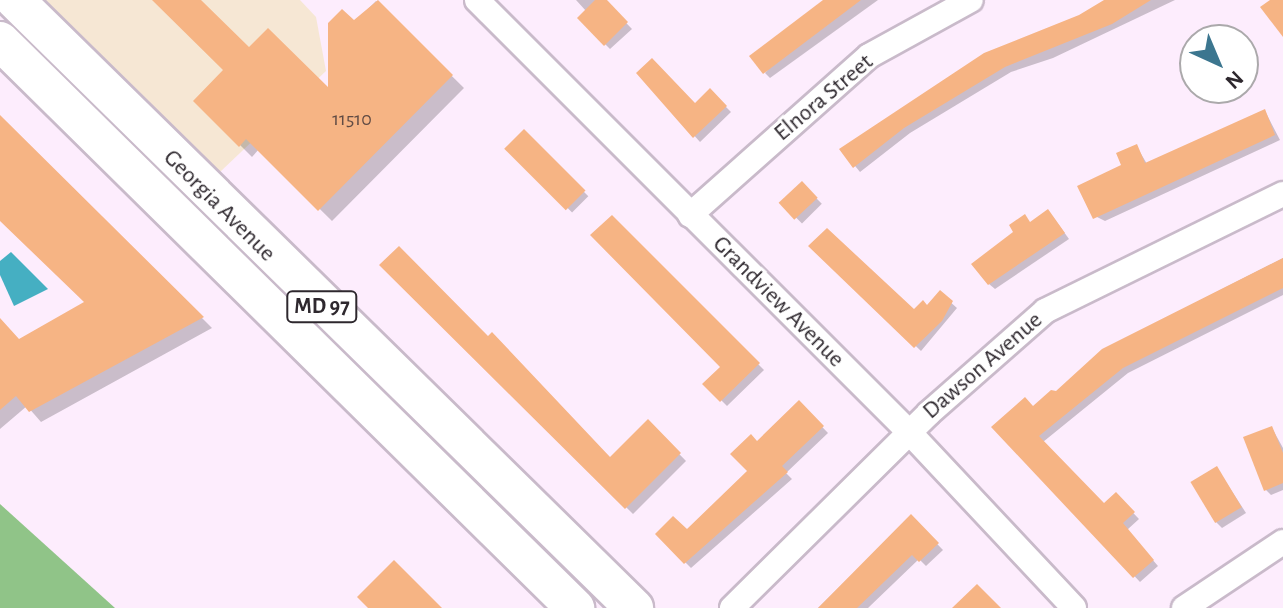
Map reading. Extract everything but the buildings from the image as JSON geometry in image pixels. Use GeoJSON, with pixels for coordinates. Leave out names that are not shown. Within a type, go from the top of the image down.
{"type":"FeatureCollection","features":[{"type":"Feature","properties":{"kind":"main road","name":"Georgia Avenue"},"geometry":{"type":"LineString","coordinates":[[15,0],[634,608]]}},
{"type":"Feature","properties":{"kind":"main road","name":"Georgia Avenue"},"geometry":{"type":"LineString","coordinates":[[0,41],[575,608]]}},
{"type":"Feature","properties":{"kind":"street","name":"Grandview Avenue"},"geometry":{"type":"LineString","coordinates":[[477,0],[909,432],[1074,608]]}},
{"type":"Feature","properties":{"kind":"street","name":"Elnora Street"},"geometry":{"type":"LineString","coordinates":[[690,215],[869,56],[971,0]]}},
{"type":"Feature","properties":{"kind":"street","name":"Dawson Avenue"},"geometry":{"type":"LineString","coordinates":[[732,608],[909,432],[1045,311],[1283,194]]}},
{"type":"Feature","properties":{"kind":"street"},"geometry":{"type":"LineString","coordinates":[[1184,608],[1283,542]]}},
{"type":"Feature","properties":{"kind":"shaded area"},"geometry":{"type":"Polygon","coordinates":[[[44,0],[300,0],[316,17],[326,71],[220,172],[44,0]]]}},
{"type":"Feature","properties":{"kind":"green space"},"geometry":{"type":"Polygon","coordinates":[[[0,504],[115,608],[0,608],[0,504]]]}},
{"type":"Feature","properties":{"kind":"water"},"geometry":{"type":"Polygon","coordinates":[[[11,252],[48,289],[14,306],[0,275],[0,261],[11,252]]]}}]}
